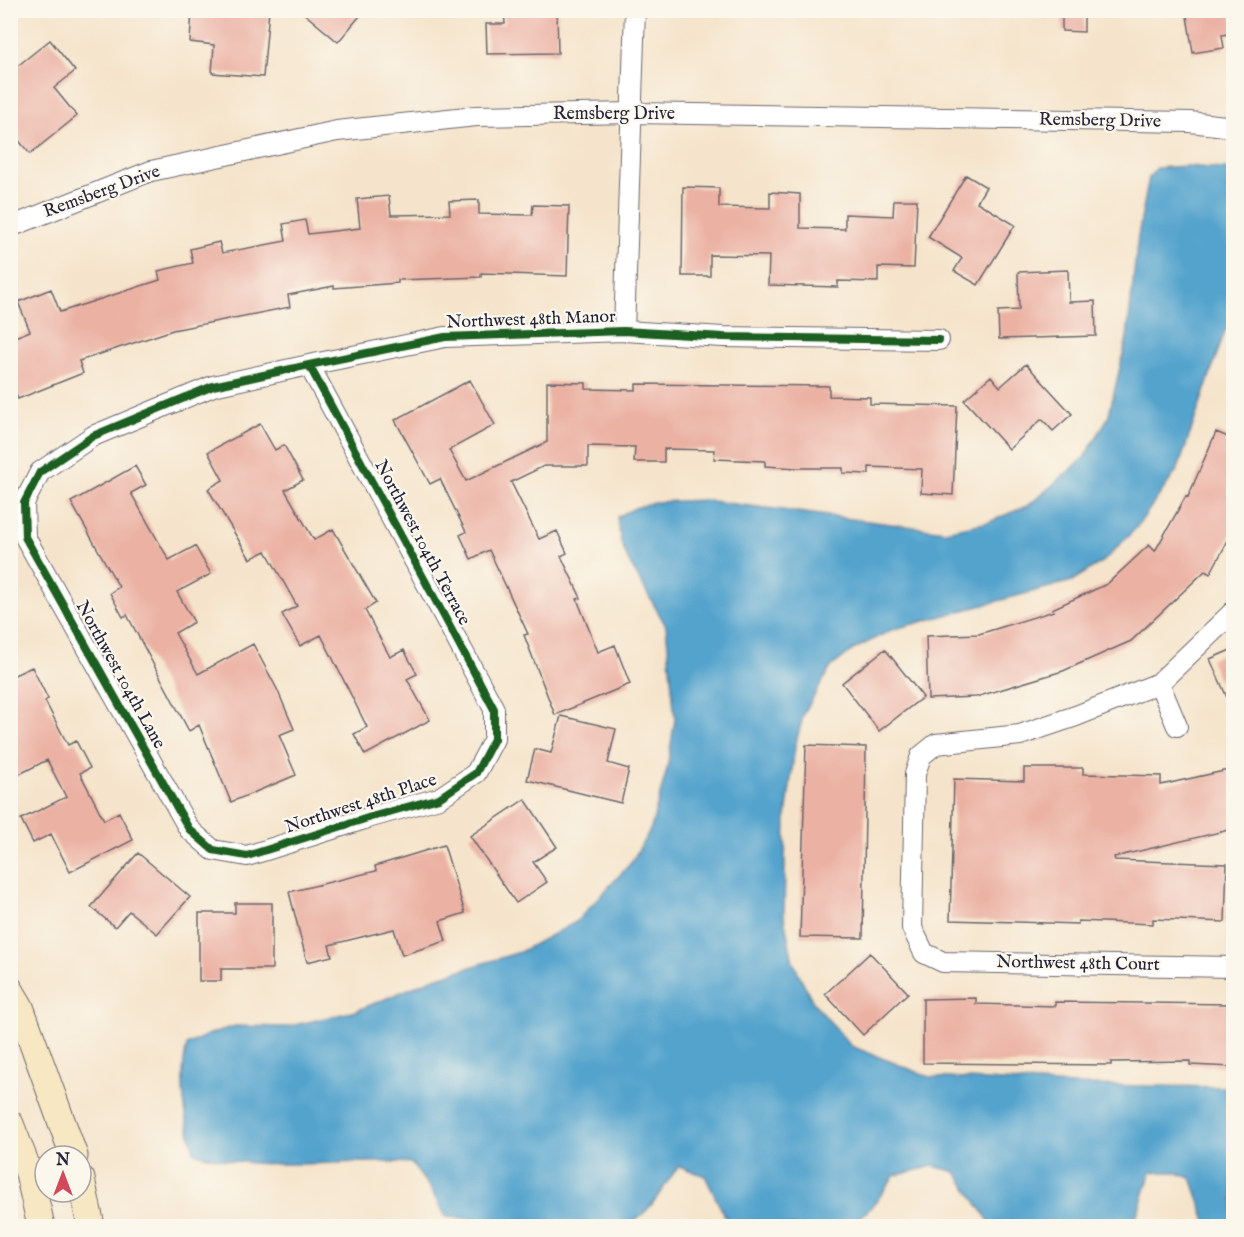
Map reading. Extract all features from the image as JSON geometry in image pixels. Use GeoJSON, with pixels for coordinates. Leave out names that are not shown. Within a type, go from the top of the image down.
{"type":"FeatureCollection","features":[{"type":"Feature","properties":{"kind":"main road"},"geometry":{"type":"LineString","coordinates":[[10,990],[20,1007],[70,1144]]}},
{"type":"Feature","properties":{"kind":"main road"},"geometry":{"type":"LineString","coordinates":[[10,1124],[29,1173],[41,1227]]}},
{"type":"Feature","properties":{"kind":"main road"},"geometry":{"type":"LineString","coordinates":[[86,1204],[91,1227]]}},
{"type":"Feature","properties":{"kind":"street"},"geometry":{"type":"LineString","coordinates":[[624,331],[635,10]]}},
{"type":"Feature","properties":{"kind":"street","name":"Remsberg Drive"},"geometry":{"type":"LineString","coordinates":[[10,227],[152,171],[337,131],[476,116],[633,113],[1190,122],[1233,127]]}},
{"type":"Feature","properties":{"kind":"street","name":"Northwest 48th Manor"},"geometry":{"type":"LineString","coordinates":[[24,503],[40,472],[93,436],[213,386],[445,337],[624,331],[723,337],[939,340]]}},
{"type":"Feature","properties":{"kind":"street","name":"Northwest 104th Terrace"},"geometry":{"type":"LineString","coordinates":[[309,365],[494,709],[494,740]]}},
{"type":"Feature","properties":{"kind":"street","name":"Northwest 104th Lane"},"geometry":{"type":"LineString","coordinates":[[24,503],[25,537],[189,829],[213,850]]}},
{"type":"Feature","properties":{"kind":"street"},"geometry":{"type":"LineString","coordinates":[[1177,726],[1159,683],[1233,611]]}},
{"type":"Feature","properties":{"kind":"street","name":"Northwest 48th Court"},"geometry":{"type":"LineString","coordinates":[[1159,683],[1076,716],[1020,735],[936,744],[921,756],[915,774],[912,928],[924,953],[943,962],[1233,967]]}},
{"type":"Feature","properties":{"kind":"street","name":"Northwest 48th Place"},"geometry":{"type":"LineString","coordinates":[[213,850],[247,856],[439,798],[476,773],[494,740]]}},
{"type":"Feature","properties":{"kind":"water"},"geometry":{"type":"Polygon","coordinates":[[[1188,166],[1233,170],[1234,318],[1225,331],[1178,469],[1136,528],[1105,560],[1072,581],[891,630],[853,650],[831,667],[804,713],[795,746],[786,818],[784,917],[793,962],[813,1002],[851,1046],[930,1077],[1074,1085],[1233,1087],[1233,1226],[1208,1226],[1191,1178],[1175,1172],[1151,1172],[1135,1221],[1124,1226],[997,1226],[991,1224],[956,1172],[933,1166],[894,1176],[869,1209],[850,1224],[811,1227],[728,1223],[705,1176],[679,1166],[651,1205],[631,1223],[618,1226],[571,1227],[446,1217],[430,1188],[411,1163],[273,1164],[219,1159],[194,1152],[185,1112],[183,1085],[187,1045],[207,1035],[235,1026],[286,1027],[356,1011],[435,978],[520,952],[576,922],[631,863],[651,828],[667,769],[675,719],[666,626],[628,560],[621,542],[617,517],[635,508],[656,502],[704,500],[945,531],[989,522],[1029,505],[1084,458],[1108,418],[1127,338],[1138,236],[1149,177],[1157,168],[1188,166]]]}},
{"type":"Feature","properties":{"kind":"building"},"geometry":{"type":"Polygon","coordinates":[[[192,10],[269,10],[263,77],[212,73],[214,45],[190,42],[192,10]]]}},
{"type":"Feature","properties":{"kind":"building"},"geometry":{"type":"Polygon","coordinates":[[[300,10],[365,10],[338,42],[300,10]]]}},
{"type":"Feature","properties":{"kind":"building"},"geometry":{"type":"Polygon","coordinates":[[[504,10],[557,10],[558,53],[487,54],[486,24],[505,24],[504,10]]]}},
{"type":"Feature","properties":{"kind":"building"},"geometry":{"type":"Polygon","coordinates":[[[1062,10],[1084,10],[1084,32],[1062,31],[1062,10]]]}},
{"type":"Feature","properties":{"kind":"building"},"geometry":{"type":"Polygon","coordinates":[[[1186,10],[1233,10],[1233,33],[1222,35],[1224,48],[1193,53],[1186,10]]]}},
{"type":"Feature","properties":{"kind":"building"},"geometry":{"type":"Polygon","coordinates":[[[50,40],[75,71],[54,88],[77,116],[30,154],[10,130],[10,72],[50,40]]]}},
{"type":"Feature","properties":{"kind":"building"},"geometry":{"type":"Polygon","coordinates":[[[966,175],[986,187],[977,202],[1015,225],[978,285],[954,271],[962,258],[928,237],[966,175]]]}},
{"type":"Feature","properties":{"kind":"building"},"geometry":{"type":"Polygon","coordinates":[[[683,187],[719,188],[719,207],[770,208],[770,192],[800,194],[800,228],[845,229],[845,214],[893,216],[894,200],[917,200],[914,268],[878,267],[878,282],[838,281],[838,287],[768,285],[769,256],[710,255],[710,276],[682,276],[683,187]]]}},
{"type":"Feature","properties":{"kind":"building"},"geometry":{"type":"Polygon","coordinates":[[[389,196],[391,215],[450,214],[449,201],[479,200],[479,214],[532,215],[533,205],[569,206],[567,276],[481,273],[481,277],[398,280],[398,283],[334,288],[334,286],[288,295],[290,307],[173,330],[79,361],[83,373],[18,399],[10,381],[10,339],[30,331],[18,302],[51,289],[60,312],[160,280],[158,271],[193,263],[190,249],[219,242],[222,253],[286,241],[283,224],[305,220],[308,234],[360,228],[357,199],[389,196]]]}},
{"type":"Feature","properties":{"kind":"building"},"geometry":{"type":"Polygon","coordinates":[[[1068,270],[1069,302],[1095,301],[1096,336],[999,339],[998,311],[1019,310],[1018,272],[1068,270]]]}},
{"type":"Feature","properties":{"kind":"building"},"geometry":{"type":"Polygon","coordinates":[[[1026,364],[1072,414],[1053,431],[1042,419],[1009,449],[964,400],[991,376],[1000,387],[1026,364]]]}},
{"type":"Feature","properties":{"kind":"building"},"geometry":{"type":"Polygon","coordinates":[[[470,380],[495,425],[449,450],[466,481],[547,442],[547,382],[586,383],[586,389],[636,390],[636,384],[829,386],[829,396],[870,397],[870,404],[957,406],[953,495],[921,493],[922,469],[869,467],[869,474],[843,473],[843,468],[765,466],[765,461],[714,459],[715,450],[664,449],[664,462],[634,462],[635,447],[588,446],[588,466],[544,466],[511,482],[539,539],[557,531],[567,553],[561,556],[581,598],[577,599],[598,652],[615,645],[630,684],[555,715],[524,635],[528,634],[489,550],[471,559],[460,535],[466,532],[440,479],[430,484],[395,420],[470,380]]]}},
{"type":"Feature","properties":{"kind":"building"},"geometry":{"type":"Polygon","coordinates":[[[260,424],[275,450],[284,445],[303,480],[285,490],[314,540],[333,529],[376,603],[365,610],[390,657],[404,650],[417,674],[407,679],[430,720],[365,755],[354,734],[367,727],[321,635],[300,646],[282,614],[297,606],[266,551],[250,559],[208,489],[223,480],[208,452],[260,424]]]}},
{"type":"Feature","properties":{"kind":"building"},"geometry":{"type":"Polygon","coordinates":[[[1216,432],[1233,439],[1233,531],[1210,574],[1205,571],[1131,641],[1063,671],[976,697],[928,699],[926,636],[979,634],[1054,611],[1052,609],[1107,584],[1149,545],[1155,551],[1186,496],[1188,497],[1216,432]]]}},
{"type":"Feature","properties":{"kind":"building"},"geometry":{"type":"Polygon","coordinates":[[[135,466],[146,485],[131,493],[169,560],[195,546],[211,574],[177,592],[194,622],[175,633],[198,674],[253,644],[277,689],[294,729],[279,735],[296,775],[231,802],[199,725],[189,731],[127,615],[123,617],[110,593],[119,587],[71,502],[135,466]]]}},
{"type":"Feature","properties":{"kind":"building"},"geometry":{"type":"Polygon","coordinates":[[[885,649],[923,697],[879,731],[842,683],[885,649]]]}},
{"type":"Feature","properties":{"kind":"building"},"geometry":{"type":"Polygon","coordinates":[[[1233,649],[1233,711],[1210,659],[1233,649]]]}},
{"type":"Feature","properties":{"kind":"building"},"geometry":{"type":"Polygon","coordinates":[[[32,667],[48,699],[45,701],[68,745],[76,741],[90,768],[80,773],[104,820],[119,812],[133,840],[70,872],[51,834],[33,843],[21,819],[66,797],[47,760],[10,779],[10,677],[32,667]]]}},
{"type":"Feature","properties":{"kind":"building"},"geometry":{"type":"Polygon","coordinates":[[[561,716],[616,729],[608,763],[629,769],[621,803],[527,780],[535,749],[551,753],[561,716]]]}},
{"type":"Feature","properties":{"kind":"building"},"geometry":{"type":"Polygon","coordinates":[[[806,745],[866,747],[863,938],[800,937],[806,745]]]}},
{"type":"Feature","properties":{"kind":"building"},"geometry":{"type":"Polygon","coordinates":[[[1024,768],[1083,768],[1083,774],[1161,776],[1161,785],[1233,769],[1233,829],[1114,857],[1115,860],[1227,864],[1225,922],[1153,919],[1153,924],[1078,921],[1078,924],[950,920],[954,779],[1024,781],[1024,768]]]}},
{"type":"Feature","properties":{"kind":"building"},"geometry":{"type":"Polygon","coordinates":[[[525,799],[557,847],[533,862],[547,882],[516,903],[470,836],[525,799]]]}},
{"type":"Feature","properties":{"kind":"building"},"geometry":{"type":"Polygon","coordinates":[[[444,845],[465,913],[440,921],[446,941],[402,955],[394,929],[329,945],[332,956],[307,962],[289,892],[376,871],[375,866],[444,845]]]}},
{"type":"Feature","properties":{"kind":"building"},"geometry":{"type":"Polygon","coordinates":[[[138,853],[190,897],[157,934],[129,911],[115,927],[91,907],[138,853]]]}},
{"type":"Feature","properties":{"kind":"building"},"geometry":{"type":"Polygon","coordinates":[[[235,903],[272,903],[272,969],[221,969],[221,981],[199,981],[199,913],[235,913],[235,903]]]}},
{"type":"Feature","properties":{"kind":"building"},"geometry":{"type":"Polygon","coordinates":[[[870,953],[908,993],[863,1035],[825,994],[870,953]]]}},
{"type":"Feature","properties":{"kind":"building"},"geometry":{"type":"Polygon","coordinates":[[[976,998],[976,1004],[1055,1006],[1055,1002],[1233,1004],[1233,1067],[1190,1065],[1190,1061],[1111,1062],[1111,1065],[923,1063],[923,999],[976,998]]]}},
{"type":"Feature","properties":{"kind":"cycle path"},"geometry":{"type":"LineString","coordinates":[[309,365],[494,709],[494,739],[476,773],[439,798],[247,856],[213,850],[189,829],[25,537],[24,503],[40,472],[93,436],[213,386],[309,365],[445,337],[624,331],[723,337],[939,340]]}}]}
